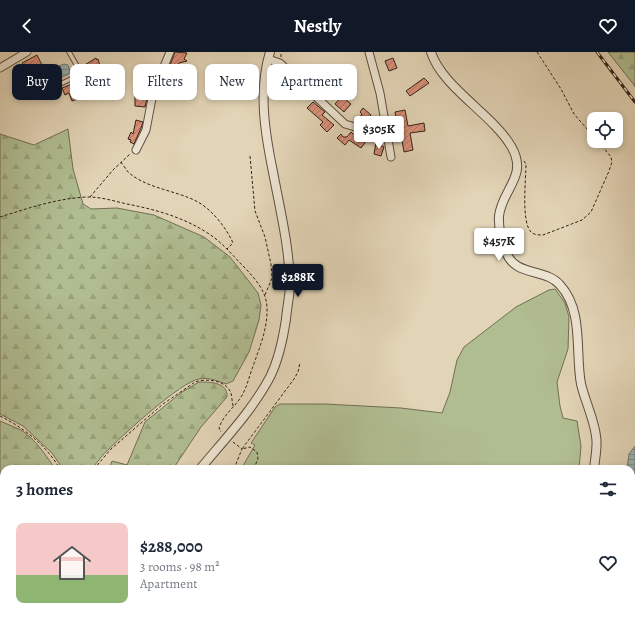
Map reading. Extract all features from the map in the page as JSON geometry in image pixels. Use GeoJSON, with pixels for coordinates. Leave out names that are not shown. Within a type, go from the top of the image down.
{"type":"FeatureCollection","features":[{"type":"Feature","properties":{"kind":"street"},"geometry":{"type":"LineString","coordinates":[[0,68],[26,52]]}},
{"type":"Feature","properties":{"kind":"street"},"geometry":{"type":"LineString","coordinates":[[136,150],[146,130],[153,93],[170,52]]}},
{"type":"Feature","properties":{"kind":"street"},"geometry":{"type":"LineString","coordinates":[[369,52],[380,93],[391,157]]}},
{"type":"Feature","properties":{"kind":"street"},"geometry":{"type":"LineString","coordinates":[[431,52],[436,63],[447,79],[500,133],[511,146],[515,155],[518,168],[517,174],[501,206],[499,216],[502,239],[506,253],[513,262],[520,268],[529,272],[548,276],[554,279],[559,283],[569,297],[574,310],[576,323],[581,382],[596,434],[594,465]]}},
{"type":"Feature","properties":{"kind":"street"},"geometry":{"type":"LineString","coordinates":[[203,465],[243,418],[270,377],[281,349],[290,284],[286,240],[266,134],[264,97],[269,56],[280,63],[345,124],[388,137]]}},
{"type":"Feature","properties":{"kind":"lane"},"geometry":{"type":"LineString","coordinates":[[62,83],[75,77],[80,71],[69,52]]}},
{"type":"Feature","properties":{"kind":"path"},"geometry":{"type":"LineString","coordinates":[[536,52],[561,89],[574,114],[587,129]]}},
{"type":"Feature","properties":{"kind":"path"},"geometry":{"type":"LineString","coordinates":[[515,155],[526,164],[525,208],[527,224],[531,232],[537,235],[543,235],[582,220],[593,208],[612,162],[611,157],[604,148]]}},
{"type":"Feature","properties":{"kind":"path"},"geometry":{"type":"LineString","coordinates":[[90,197],[121,162],[136,150]]}},
{"type":"Feature","properties":{"kind":"path"},"geometry":{"type":"LineString","coordinates":[[250,156],[255,211],[265,237],[271,264],[272,278],[265,295]]}},
{"type":"Feature","properties":{"kind":"path"},"geometry":{"type":"LineString","coordinates":[[121,162],[129,172],[145,182],[194,200],[203,205],[229,234],[233,243],[226,249]]}},
{"type":"Feature","properties":{"kind":"path"},"geometry":{"type":"LineString","coordinates":[[0,217],[38,205],[71,198],[90,197],[149,208],[195,225],[226,249],[261,287],[265,295],[267,315],[257,356],[247,386],[241,398],[221,421],[219,428],[222,434],[242,449]]}},
{"type":"Feature","properties":{"kind":"path"},"geometry":{"type":"LineString","coordinates":[[236,465],[242,449],[294,379],[298,372],[300,362]]}},
{"type":"Feature","properties":{"kind":"path"},"geometry":{"type":"LineString","coordinates":[[97,465],[111,449],[163,404],[195,382],[200,380],[211,380],[225,385],[231,394],[233,407]]}},
{"type":"Feature","properties":{"kind":"path"},"geometry":{"type":"LineString","coordinates":[[0,416],[22,428],[36,439],[58,465]]}},
{"type":"Feature","properties":{"kind":"path"},"geometry":{"type":"LineString","coordinates":[[242,449],[250,447],[257,452],[258,458],[255,465]]}},
{"type":"Feature","properties":{"kind":"green space"},"geometry":{"type":"Polygon","coordinates":[[[608,52],[635,52],[635,87],[634,85],[608,52]]]}},
{"type":"Feature","properties":{"kind":"green space"},"geometry":{"type":"Polygon","coordinates":[[[68,129],[73,169],[83,204],[91,209],[117,208],[154,215],[204,237],[230,257],[258,293],[261,305],[259,320],[249,352],[233,381],[226,384],[210,379],[199,379],[191,382],[153,409],[105,453],[95,465],[60,465],[52,453],[23,426],[0,414],[0,134],[34,145],[68,129]]]}},
{"type":"Feature","properties":{"kind":"green space"},"geometry":{"type":"Polygon","coordinates":[[[555,289],[565,303],[569,317],[568,349],[557,382],[563,418],[577,421],[581,446],[579,465],[243,465],[255,445],[251,443],[275,407],[280,404],[325,404],[401,408],[442,413],[450,392],[457,360],[464,347],[516,307],[549,290],[555,289]]]}},
{"type":"Feature","properties":{"kind":"green space"},"geometry":{"type":"Polygon","coordinates":[[[199,382],[213,383],[225,388],[227,397],[201,427],[176,465],[127,465],[145,422],[182,392],[199,382]]]}},
{"type":"Feature","properties":{"kind":"green space"},"geometry":{"type":"Polygon","coordinates":[[[0,421],[21,430],[31,438],[52,465],[0,465],[0,421]]]}},
{"type":"Feature","properties":{"kind":"green space"},"geometry":{"type":"Polygon","coordinates":[[[112,461],[127,465],[110,465],[112,461]]]}},
{"type":"Feature","properties":{"kind":"water"},"geometry":{"type":"Polygon","coordinates":[[[62,65],[68,65],[70,71],[69,74],[62,77],[62,65]]]}},
{"type":"Feature","properties":{"kind":"water"},"geometry":{"type":"Polygon","coordinates":[[[635,446],[635,465],[628,465],[629,454],[635,446]]]}},
{"type":"Feature","properties":{"kind":"building"},"geometry":{"type":"Polygon","coordinates":[[[175,52],[187,53],[184,59],[187,61],[178,64],[170,64],[175,52]]]}},
{"type":"Feature","properties":{"kind":"building"},"geometry":{"type":"Polygon","coordinates":[[[37,55],[42,64],[23,64],[37,55]]]}},
{"type":"Feature","properties":{"kind":"building"},"geometry":{"type":"Polygon","coordinates":[[[96,58],[97,60],[98,59],[99,64],[86,64],[96,58]]]}},
{"type":"Feature","properties":{"kind":"building"},"geometry":{"type":"Polygon","coordinates":[[[393,58],[397,68],[389,71],[385,61],[393,58]]]}},
{"type":"Feature","properties":{"kind":"building"},"geometry":{"type":"Polygon","coordinates":[[[424,78],[429,83],[410,96],[406,91],[424,78]]]}},
{"type":"Feature","properties":{"kind":"building"},"geometry":{"type":"Polygon","coordinates":[[[70,85],[70,96],[69,93],[65,95],[62,88],[70,85]]]}},
{"type":"Feature","properties":{"kind":"building"},"geometry":{"type":"Polygon","coordinates":[[[135,100],[147,100],[145,107],[135,106],[135,100]]]}},
{"type":"Feature","properties":{"kind":"building"},"geometry":{"type":"Polygon","coordinates":[[[339,100],[346,100],[351,104],[344,112],[335,104],[339,100]]]}},
{"type":"Feature","properties":{"kind":"building"},"geometry":{"type":"Polygon","coordinates":[[[313,102],[325,112],[322,115],[334,125],[327,132],[320,125],[323,122],[307,108],[313,102]]]}},
{"type":"Feature","properties":{"kind":"building"},"geometry":{"type":"Polygon","coordinates":[[[363,108],[371,115],[364,123],[359,118],[362,114],[360,112],[363,108]]]}},
{"type":"Feature","properties":{"kind":"building"},"geometry":{"type":"Polygon","coordinates":[[[405,110],[408,126],[424,123],[425,131],[410,133],[413,150],[404,152],[398,118],[396,118],[395,112],[405,110]]]}},
{"type":"Feature","properties":{"kind":"building"},"geometry":{"type":"Polygon","coordinates":[[[136,120],[143,122],[134,144],[128,139],[131,132],[133,134],[136,120]]]}},
{"type":"Feature","properties":{"kind":"building"},"geometry":{"type":"Polygon","coordinates":[[[351,132],[359,140],[361,137],[367,140],[361,148],[349,140],[345,145],[337,138],[341,134],[343,137],[347,137],[351,132]]]}},
{"type":"Feature","properties":{"kind":"building"},"geometry":{"type":"Polygon","coordinates":[[[376,143],[384,147],[381,156],[374,154],[376,143]]]}},
{"type":"Feature","properties":{"kind":"railway"},"geometry":{"type":"LineString","coordinates":[[597,52],[635,102]]}}]}
